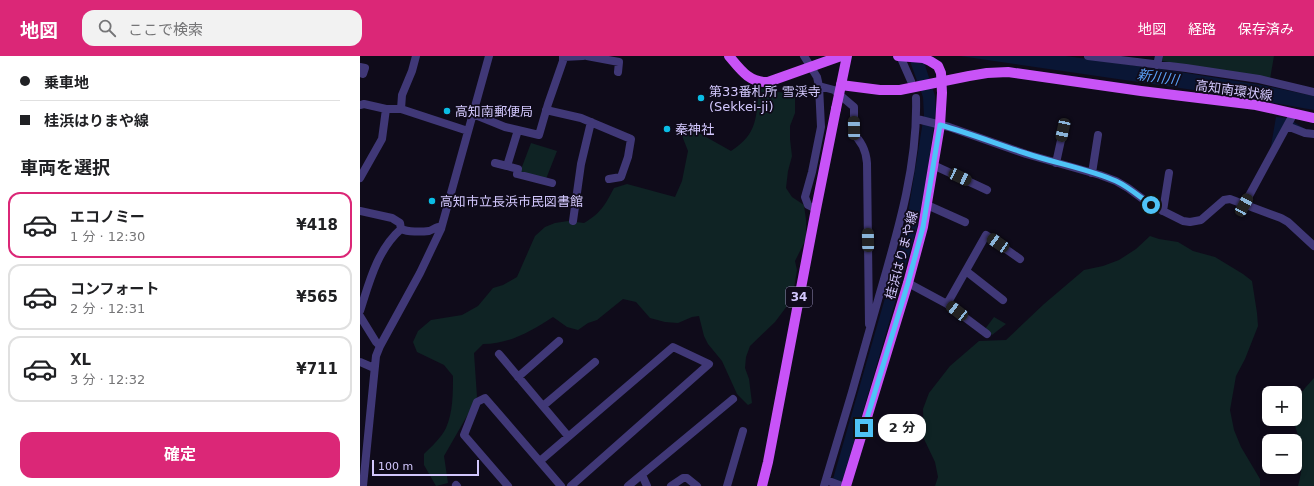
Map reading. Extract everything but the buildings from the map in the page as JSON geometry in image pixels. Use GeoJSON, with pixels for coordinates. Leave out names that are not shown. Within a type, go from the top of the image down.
{"type":"FeatureCollection","features":[{"type":"Feature","properties":{"kind":"main road"},"geometry":{"type":"LineString","coordinates":[[729,56],[747,76],[756,82],[768,82],[841,56]]}},
{"type":"Feature","properties":{"kind":"main road","name":"34"},"geometry":{"type":"LineString","coordinates":[[762,486],[768,462],[816,209],[847,56]]}},
{"type":"Feature","properties":{"kind":"main road","name":"桂浜はりまや線"},"geometry":{"type":"LineString","coordinates":[[846,486],[908,283],[923,227],[934,165],[942,94],[937,83],[941,73],[938,66],[930,61],[923,58],[902,56]]}},
{"type":"Feature","properties":{"kind":"main road","name":"高知南環状線"},"geometry":{"type":"LineString","coordinates":[[841,85],[880,90],[914,89],[987,73],[1008,72],[1141,91],[1256,105],[1289,121],[1314,118]]}},
{"type":"Feature","properties":{"kind":"street"},"geometry":{"type":"LineString","coordinates":[[401,109],[402,95],[412,71],[416,56]]}},
{"type":"Feature","properties":{"kind":"street"},"geometry":{"type":"LineString","coordinates":[[363,486],[374,368],[380,346],[420,273],[441,229],[489,56]]}},
{"type":"Feature","properties":{"kind":"street"},"geometry":{"type":"LineString","coordinates":[[473,114],[505,127],[539,135],[563,61],[563,56],[583,56]]}},
{"type":"Feature","properties":{"kind":"street"},"geometry":{"type":"LineString","coordinates":[[587,56],[619,62],[618,72]]}},
{"type":"Feature","properties":{"kind":"street"},"geometry":{"type":"LineString","coordinates":[[804,56],[817,77],[819,86],[821,127],[806,197],[808,205],[816,209]]}},
{"type":"Feature","properties":{"kind":"street"},"geometry":{"type":"LineString","coordinates":[[842,486],[827,483],[898,229],[909,178],[918,120],[914,89],[902,56]]}},
{"type":"Feature","properties":{"kind":"street"},"geometry":{"type":"LineString","coordinates":[[1088,56],[1259,79],[1314,92]]}},
{"type":"Feature","properties":{"kind":"street"},"geometry":{"type":"LineString","coordinates":[[1157,65],[1158,56]]}},
{"type":"Feature","properties":{"kind":"street"},"geometry":{"type":"LineString","coordinates":[[819,86],[834,90],[854,107],[854,128],[852,133],[862,144],[867,155],[869,333]]}},
{"type":"Feature","properties":{"kind":"street"},"geometry":{"type":"LineString","coordinates":[[360,105],[364,104],[401,109],[468,131]]}},
{"type":"Feature","properties":{"kind":"street"},"geometry":{"type":"LineString","coordinates":[[360,178],[382,139],[386,108]]}},
{"type":"Feature","properties":{"kind":"street"},"geometry":{"type":"LineString","coordinates":[[546,110],[591,122],[631,139],[628,157],[621,177],[609,178]]}},
{"type":"Feature","properties":{"kind":"street"},"geometry":{"type":"LineString","coordinates":[[918,120],[938,124],[1116,181],[1151,205],[1183,221],[1190,222],[1201,220],[1224,200],[1230,199],[1281,218],[1288,222],[1314,246]]}},
{"type":"Feature","properties":{"kind":"street"},"geometry":{"type":"LineString","coordinates":[[1244,205],[1289,121],[1305,133],[1314,134]]}},
{"type":"Feature","properties":{"kind":"street"},"geometry":{"type":"LineString","coordinates":[[573,221],[579,176],[591,122]]}},
{"type":"Feature","properties":{"kind":"street"},"geometry":{"type":"LineString","coordinates":[[507,166],[518,130]]}},
{"type":"Feature","properties":{"kind":"street"},"geometry":{"type":"LineString","coordinates":[[1056,163],[1063,130]]}},
{"type":"Feature","properties":{"kind":"street"},"geometry":{"type":"LineString","coordinates":[[1092,173],[1098,135]]}},
{"type":"Feature","properties":{"kind":"street"},"geometry":{"type":"LineString","coordinates":[[495,163],[518,168],[517,174],[552,183]]}},
{"type":"Feature","properties":{"kind":"street"},"geometry":{"type":"LineString","coordinates":[[934,165],[988,190]]}},
{"type":"Feature","properties":{"kind":"street"},"geometry":{"type":"LineString","coordinates":[[1163,211],[1169,173]]}},
{"type":"Feature","properties":{"kind":"street"},"geometry":{"type":"LineString","coordinates":[[927,205],[965,222]]}},
{"type":"Feature","properties":{"kind":"street"},"geometry":{"type":"LineString","coordinates":[[360,211],[392,218],[400,223],[401,229],[382,252],[370,280],[360,312]]}},
{"type":"Feature","properties":{"kind":"street"},"geometry":{"type":"LineString","coordinates":[[401,229],[405,231],[429,231],[438,227],[441,229]]}},
{"type":"Feature","properties":{"kind":"street"},"geometry":{"type":"LineString","coordinates":[[947,304],[986,235],[1020,259]]}},
{"type":"Feature","properties":{"kind":"street"},"geometry":{"type":"LineString","coordinates":[[966,271],[1003,300]]}},
{"type":"Feature","properties":{"kind":"street"},"geometry":{"type":"LineString","coordinates":[[908,283],[947,304],[987,334]]}},
{"type":"Feature","properties":{"kind":"street"},"geometry":{"type":"LineString","coordinates":[[360,316],[380,346]]}},
{"type":"Feature","properties":{"kind":"street"},"geometry":{"type":"LineString","coordinates":[[518,377],[559,341]]}},
{"type":"Feature","properties":{"kind":"street"},"geometry":{"type":"LineString","coordinates":[[540,461],[673,347],[710,364],[571,486]]}},
{"type":"Feature","properties":{"kind":"street"},"geometry":{"type":"LineString","coordinates":[[499,354],[568,436]]}},
{"type":"Feature","properties":{"kind":"street"},"geometry":{"type":"LineString","coordinates":[[360,362],[374,368]]}},
{"type":"Feature","properties":{"kind":"street"},"geometry":{"type":"LineString","coordinates":[[543,406],[594,362]]}},
{"type":"Feature","properties":{"kind":"street"},"geometry":{"type":"LineString","coordinates":[[508,486],[464,435],[477,402],[485,398],[561,486]]}},
{"type":"Feature","properties":{"kind":"street"},"geometry":{"type":"LineString","coordinates":[[628,486],[733,398]]}},
{"type":"Feature","properties":{"kind":"street"},"geometry":{"type":"LineString","coordinates":[[727,486],[744,431]]}},
{"type":"Feature","properties":{"kind":"street"},"geometry":{"type":"LineString","coordinates":[[642,475],[647,486]]}},
{"type":"Feature","properties":{"kind":"street"},"geometry":{"type":"LineString","coordinates":[[671,486],[683,478],[687,478],[697,486]]}},
{"type":"Feature","properties":{"kind":"green space"},"geometry":{"type":"Polygon","coordinates":[[[1163,56],[1274,56],[1270,79],[1162,61],[1163,56]]]}},
{"type":"Feature","properties":{"kind":"green space"},"geometry":{"type":"Polygon","coordinates":[[[759,88],[777,92],[795,93],[795,113],[790,126],[792,156],[786,188],[792,197],[804,205],[806,239],[795,261],[797,270],[793,294],[787,306],[775,322],[750,346],[746,357],[745,368],[749,379],[752,403],[748,405],[737,394],[722,361],[708,344],[704,336],[699,316],[692,317],[678,323],[665,322],[650,318],[636,302],[623,299],[597,320],[588,323],[578,330],[567,327],[553,317],[520,336],[502,342],[483,344],[474,353],[477,397],[444,456],[448,483],[436,486],[424,465],[424,454],[442,435],[446,428],[452,402],[453,376],[444,365],[417,352],[413,342],[418,331],[431,320],[462,315],[478,306],[493,288],[503,285],[517,277],[535,236],[545,227],[555,223],[568,221],[584,223],[595,216],[602,208],[614,188],[627,184],[675,197],[682,181],[688,151],[677,123],[699,133],[731,151],[740,145],[751,131],[756,116],[759,88]]]}},
{"type":"Feature","properties":{"kind":"green space"},"geometry":{"type":"Polygon","coordinates":[[[531,143],[557,151],[546,179],[520,172],[531,143]]]}},
{"type":"Feature","properties":{"kind":"green space"},"geometry":{"type":"Polygon","coordinates":[[[1150,236],[1178,242],[1193,251],[1215,257],[1252,281],[1258,326],[1245,359],[1236,376],[1230,410],[1234,430],[1241,447],[1260,479],[1260,486],[935,486],[938,477],[935,462],[924,439],[923,409],[929,393],[950,366],[979,341],[1006,340],[1044,304],[1084,270],[1103,266],[1119,260],[1136,249],[1150,236]]]}},
{"type":"Feature","properties":{"kind":"green space"},"geometry":{"type":"Polygon","coordinates":[[[994,317],[1006,324],[992,335],[985,329],[994,317]]]}},
{"type":"Feature","properties":{"kind":"green space"},"geometry":{"type":"Polygon","coordinates":[[[1314,378],[1314,486],[1298,486],[1300,474],[1302,474],[1302,434],[1298,434],[1295,426],[1302,426],[1302,392],[1314,378]]]}},
{"type":"Feature","properties":{"kind":"water"},"geometry":{"type":"Polygon","coordinates":[[[908,56],[922,56],[935,96],[936,110],[926,182],[917,228],[841,486],[831,486],[906,225],[924,115],[923,97],[908,56]]]}},
{"type":"Feature","properties":{"kind":"water","name":"新川川"},"geometry":{"type":"Polygon","coordinates":[[[960,56],[1066,56],[1174,71],[1261,85],[1314,96],[1314,110],[1235,96],[960,56]]]}},
{"type":"Feature","properties":{"kind":"water"},"geometry":{"type":"Polygon","coordinates":[[[1276,117],[1287,118],[1307,130],[1291,125],[1271,146],[1276,117]]]}},
{"type":"Feature","properties":{"kind":"place","name":"第33番札所 雪渓寺 (Sekkei-ji)"},"geometry":{"type":"Point","coordinates":[701,98]}},
{"type":"Feature","properties":{"kind":"place","name":"高知南郵便局"},"geometry":{"type":"Point","coordinates":[447,111]}},
{"type":"Feature","properties":{"kind":"place","name":"秦神社"},"geometry":{"type":"Point","coordinates":[667,129]}},
{"type":"Feature","properties":{"kind":"place","name":"高知市立長浜市民図書館"},"geometry":{"type":"Point","coordinates":[432,201]}},
{"type":"Feature","properties":{"kind":"route"},"geometry":{"type":"LineString","coordinates":[[864,428],[908,283],[923,227],[940,125],[983,138],[1026,154],[1116,181],[1140,196],[1151,205]]}}]}
